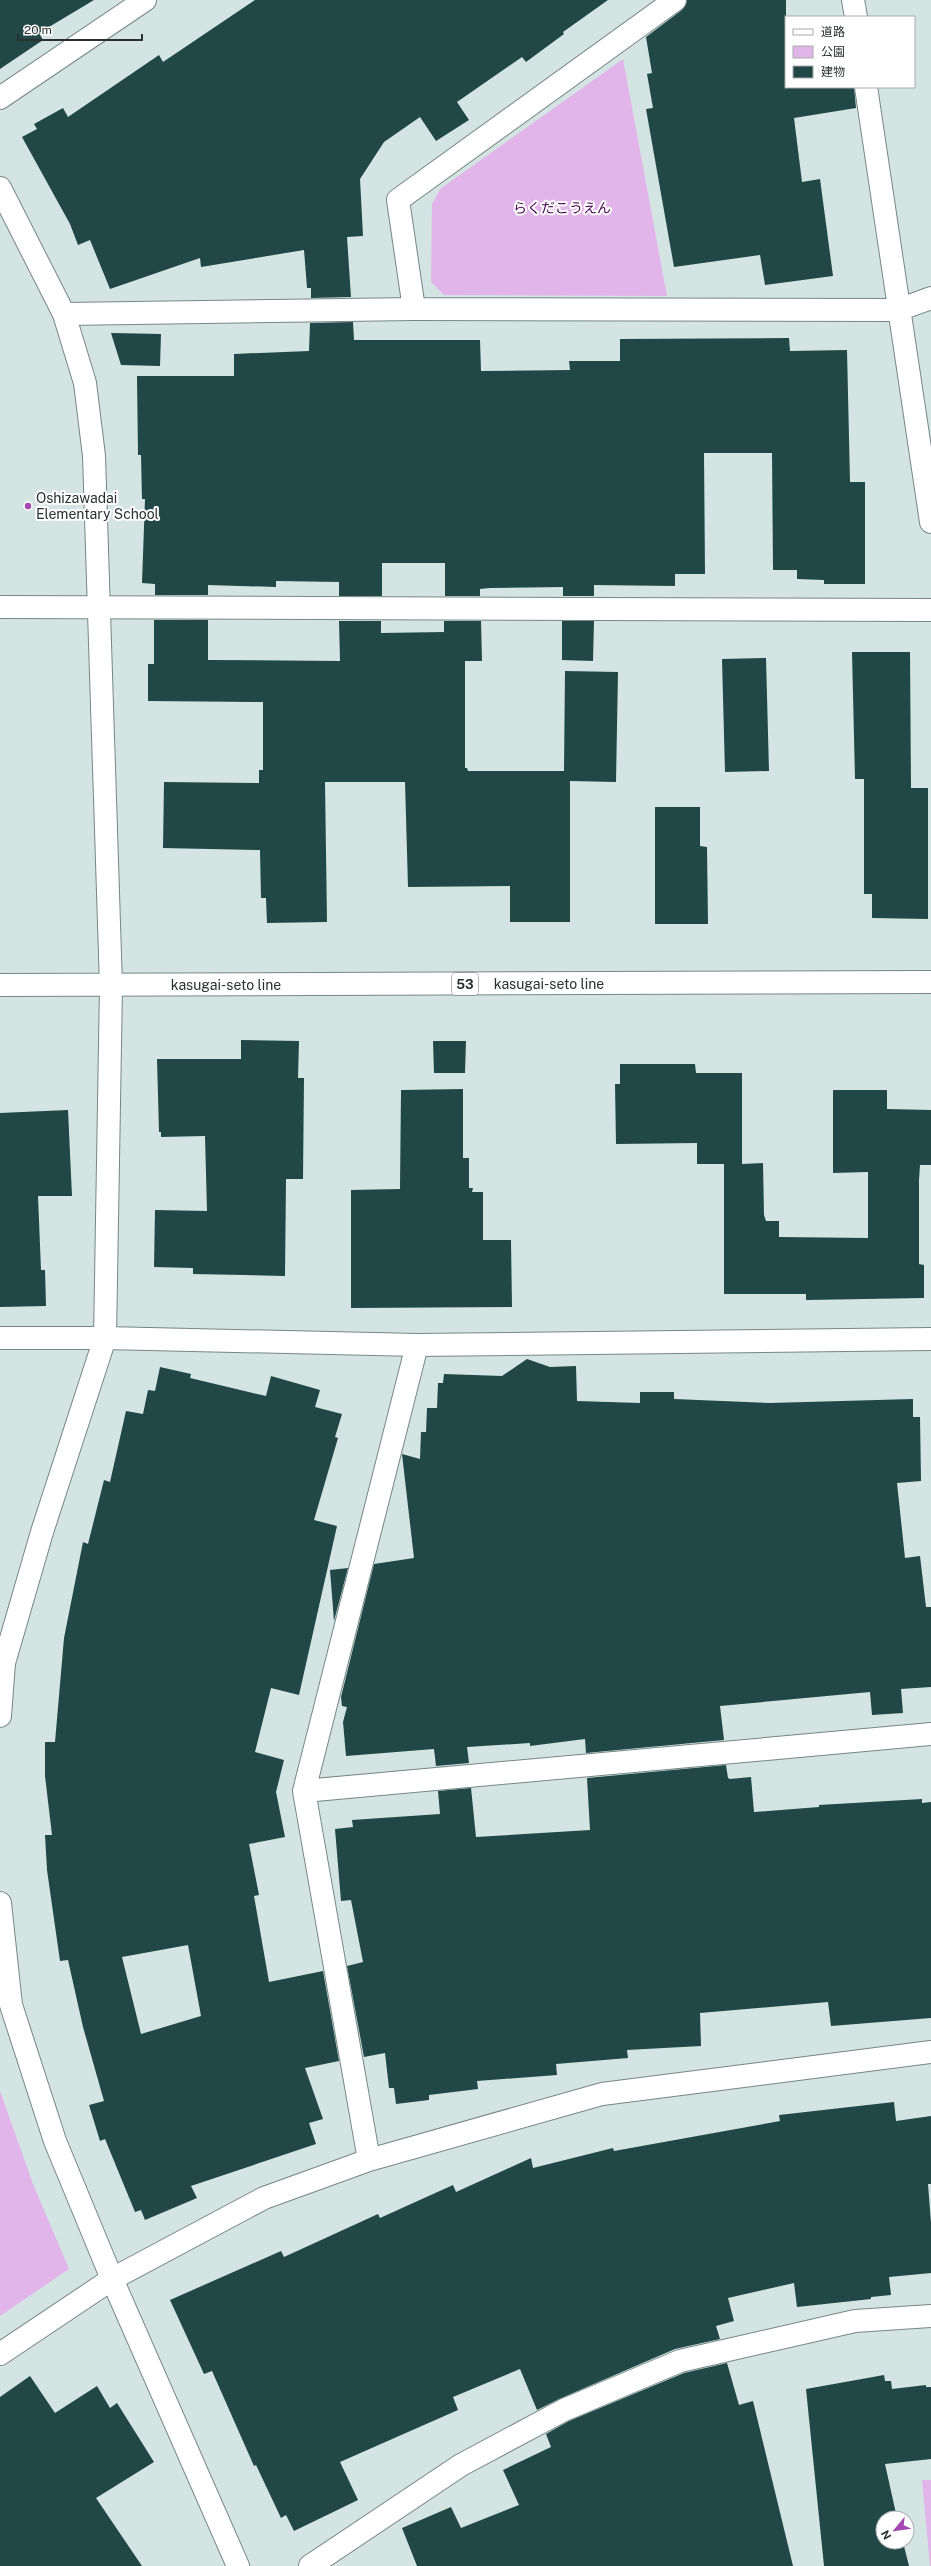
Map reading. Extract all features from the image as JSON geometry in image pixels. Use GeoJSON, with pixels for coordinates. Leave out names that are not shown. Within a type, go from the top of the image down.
{"type":"FeatureCollection","features":[{"type":"Feature","properties":{"kind":"street"},"geometry":{"type":"LineString","coordinates":[[0,98],[146,0]]}},
{"type":"Feature","properties":{"kind":"street"},"geometry":{"type":"LineString","coordinates":[[414,309],[398,200],[675,0]]}},
{"type":"Feature","properties":{"kind":"street"},"geometry":{"type":"LineString","coordinates":[[853,0],[856,16]]}},
{"type":"Feature","properties":{"kind":"street"},"geometry":{"type":"LineString","coordinates":[[866,88],[898,310],[931,522]]}},
{"type":"Feature","properties":{"kind":"street"},"geometry":{"type":"LineString","coordinates":[[0,188],[64,314],[85,384],[94,456],[101,608],[111,986],[105,1338],[42,1532],[2,1663],[0,1716]]}},
{"type":"Feature","properties":{"kind":"street"},"geometry":{"type":"LineString","coordinates":[[64,314],[414,309],[898,310],[931,298]]}},
{"type":"Feature","properties":{"kind":"street"},"geometry":{"type":"LineString","coordinates":[[0,607],[931,610]]}},
{"type":"Feature","properties":{"kind":"street","name":"kasugai-seto line"},"geometry":{"type":"LineString","coordinates":[[0,985],[111,986],[931,982]]}},
{"type":"Feature","properties":{"kind":"street"},"geometry":{"type":"LineString","coordinates":[[0,1338],[105,1338],[416,1345],[931,1339]]}},
{"type":"Feature","properties":{"kind":"street"},"geometry":{"type":"LineString","coordinates":[[369,2160],[304,1791],[416,1345]]}},
{"type":"Feature","properties":{"kind":"street"},"geometry":{"type":"LineString","coordinates":[[304,1791],[931,1734]]}},
{"type":"Feature","properties":{"kind":"street"},"geometry":{"type":"LineString","coordinates":[[0,1903],[5,2007],[55,2141],[112,2279],[238,2566]]}},
{"type":"Feature","properties":{"kind":"street"},"geometry":{"type":"LineString","coordinates":[[0,2354],[112,2279],[264,2198],[369,2160],[602,2094],[931,2052]]}},
{"type":"Feature","properties":{"kind":"street"},"geometry":{"type":"LineString","coordinates":[[310,2566],[461,2465],[564,2410],[680,2361],[855,2321],[931,2316]]}},
{"type":"Feature","properties":{"kind":"green space","name":"らくだこうえん"},"geometry":{"type":"Polygon","coordinates":[[[623,59],[667,296],[444,295],[431,282],[432,204],[440,189],[623,59]]]}},
{"type":"Feature","properties":{"kind":"green space"},"geometry":{"type":"Polygon","coordinates":[[[0,2091],[33,2184],[69,2269],[0,2316],[0,2091]]]}},
{"type":"Feature","properties":{"kind":"green space"},"geometry":{"type":"Polygon","coordinates":[[[922,2480],[931,2480],[931,2566],[930,2566],[922,2480]]]}},
{"type":"Feature","properties":{"kind":"building"},"geometry":{"type":"Polygon","coordinates":[[[0,0],[94,0],[39,33],[43,40],[0,69],[0,0]]]}},
{"type":"Feature","properties":{"kind":"building"},"geometry":{"type":"Polygon","coordinates":[[[255,0],[608,0],[563,32],[564,34],[526,62],[522,57],[457,102],[469,120],[436,141],[420,117],[384,142],[360,179],[363,236],[347,237],[351,297],[311,298],[311,288],[307,288],[304,250],[201,267],[200,258],[110,289],[90,240],[78,245],[70,224],[22,137],[37,129],[34,124],[63,108],[68,117],[159,55],[163,62],[255,0]]]}},
{"type":"Feature","properties":{"kind":"building"},"geometry":{"type":"Polygon","coordinates":[[[687,0],[786,0],[785,88],[854,88],[856,108],[794,118],[802,182],[820,179],[833,276],[765,285],[760,255],[674,267],[646,109],[653,108],[647,74],[652,73],[646,37],[682,10],[687,0]]]}},
{"type":"Feature","properties":{"kind":"building"},"geometry":{"type":"Polygon","coordinates":[[[353,322],[354,340],[480,340],[481,371],[570,370],[569,361],[620,361],[620,339],[789,338],[790,351],[847,350],[850,482],[865,482],[865,584],[824,584],[824,580],[797,579],[797,570],[773,570],[772,453],[704,453],[705,574],[675,574],[675,586],[594,585],[594,596],[563,596],[563,587],[490,588],[480,589],[480,596],[445,596],[445,563],[382,563],[382,596],[339,596],[339,582],[276,581],[276,587],[208,585],[208,595],[155,595],[155,584],[142,583],[145,499],[142,499],[141,455],[138,455],[137,376],[234,376],[234,354],[309,351],[310,323],[353,322]]]}},
{"type":"Feature","properties":{"kind":"building"},"geometry":{"type":"Polygon","coordinates":[[[111,333],[161,334],[160,366],[121,365],[111,333]]]}},
{"type":"Feature","properties":{"kind":"building"},"geometry":{"type":"Polygon","coordinates":[[[154,620],[208,620],[208,660],[340,661],[339,621],[381,621],[381,633],[444,632],[444,621],[481,621],[482,661],[465,661],[465,768],[467,768],[468,771],[564,771],[565,671],[618,672],[616,782],[570,781],[570,922],[510,922],[510,886],[408,887],[405,782],[325,782],[327,922],[267,923],[266,898],[261,898],[260,850],[163,848],[164,782],[259,783],[259,770],[263,770],[263,702],[148,701],[148,664],[154,664],[154,620]]]}},
{"type":"Feature","properties":{"kind":"building"},"geometry":{"type":"Polygon","coordinates":[[[562,621],[594,621],[593,661],[562,660],[562,621]]]}},
{"type":"Feature","properties":{"kind":"building"},"geometry":{"type":"Polygon","coordinates":[[[852,652],[910,652],[911,788],[928,788],[928,919],[872,918],[872,894],[864,894],[864,779],[855,779],[852,652]]]}},
{"type":"Feature","properties":{"kind":"building"},"geometry":{"type":"Polygon","coordinates":[[[766,658],[769,771],[725,772],[722,659],[766,658]]]}},
{"type":"Feature","properties":{"kind":"building"},"geometry":{"type":"Polygon","coordinates":[[[655,807],[700,807],[700,846],[707,847],[708,924],[655,924],[655,807]]]}},
{"type":"Feature","properties":{"kind":"building"},"geometry":{"type":"Polygon","coordinates":[[[241,1040],[299,1041],[298,1078],[304,1078],[303,1179],[286,1179],[285,1276],[193,1274],[193,1268],[154,1267],[155,1210],[207,1211],[205,1136],[161,1137],[161,1132],[159,1132],[157,1059],[241,1059],[241,1040]]]}},
{"type":"Feature","properties":{"kind":"building"},"geometry":{"type":"Polygon","coordinates":[[[433,1041],[466,1041],[465,1073],[434,1073],[433,1041]]]}},
{"type":"Feature","properties":{"kind":"building"},"geometry":{"type":"Polygon","coordinates":[[[620,1064],[695,1064],[696,1073],[742,1073],[742,1164],[763,1163],[764,1215],[766,1221],[779,1221],[779,1237],[868,1238],[868,1172],[833,1173],[833,1090],[887,1090],[887,1109],[931,1110],[931,1165],[920,1165],[919,1180],[919,1264],[924,1265],[924,1298],[806,1300],[806,1294],[724,1294],[724,1164],[697,1164],[697,1143],[616,1144],[615,1084],[620,1084],[620,1064]]]}},
{"type":"Feature","properties":{"kind":"building"},"geometry":{"type":"Polygon","coordinates":[[[463,1089],[463,1158],[469,1158],[469,1188],[473,1188],[472,1192],[483,1192],[483,1240],[511,1240],[512,1307],[351,1308],[351,1190],[400,1189],[401,1090],[463,1089]]]}},
{"type":"Feature","properties":{"kind":"building"},"geometry":{"type":"Polygon","coordinates":[[[68,1110],[72,1196],[38,1196],[41,1270],[45,1270],[46,1306],[0,1307],[0,1113],[68,1110]]]}},
{"type":"Feature","properties":{"kind":"building"},"geometry":{"type":"Polygon","coordinates":[[[527,1359],[550,1367],[576,1366],[577,1401],[640,1403],[640,1392],[674,1392],[674,1399],[770,1403],[913,1399],[913,1417],[920,1417],[921,1481],[897,1483],[905,1558],[920,1556],[926,1607],[931,1607],[931,1687],[901,1689],[903,1713],[872,1715],[870,1692],[720,1706],[724,1740],[586,1753],[585,1739],[530,1746],[530,1743],[467,1747],[469,1763],[436,1766],[434,1749],[346,1756],[343,1722],[347,1707],[342,1706],[341,1697],[374,1564],[414,1558],[402,1454],[420,1459],[421,1432],[426,1432],[427,1408],[437,1408],[438,1383],[443,1383],[444,1374],[502,1376],[527,1359]]]}},
{"type":"Feature","properties":{"kind":"building"},"geometry":{"type":"Polygon","coordinates":[[[160,1367],[191,1374],[190,1378],[266,1396],[271,1376],[320,1390],[315,1407],[342,1414],[335,1437],[338,1438],[314,1520],[337,1526],[299,1695],[271,1688],[255,1752],[284,1760],[276,1792],[285,1837],[249,1844],[259,1895],[254,1896],[269,1982],[323,1971],[339,2061],[305,2068],[323,2119],[309,2123],[316,2144],[191,2186],[197,2198],[145,2220],[141,2210],[135,2212],[105,2139],[100,2141],[89,2105],[104,2101],[83,2027],[68,1960],[60,1961],[47,1870],[45,1835],[52,1835],[45,1776],[45,1742],[55,1742],[64,1638],[83,1542],[88,1544],[104,1480],[110,1482],[126,1411],[143,1414],[148,1390],[155,1391],[160,1367]],[[188,1945],[122,1957],[141,2034],[201,2016],[188,1945]]]}},
{"type":"Feature","properties":{"kind":"building"},"geometry":{"type":"Polygon","coordinates":[[[348,1568],[334,1621],[330,1570],[348,1568]]]}},
{"type":"Feature","properties":{"kind":"building"},"geometry":{"type":"Polygon","coordinates":[[[726,1765],[728,1778],[730,1779],[751,1777],[754,1812],[819,1807],[819,1805],[922,1799],[922,1803],[931,1802],[931,2018],[831,2026],[828,2002],[700,2013],[701,2046],[627,2050],[628,2058],[556,2064],[557,2075],[477,2081],[478,2089],[429,2095],[429,2100],[396,2104],[394,2088],[389,2088],[385,2053],[364,2057],[347,1966],[363,1962],[351,1900],[341,1901],[335,1829],[353,1827],[352,1820],[440,1814],[438,1791],[471,1788],[476,1837],[590,1830],[587,1778],[726,1765]]]}},
{"type":"Feature","properties":{"kind":"building"},"geometry":{"type":"Polygon","coordinates":[[[894,2102],[896,2121],[931,2116],[931,2184],[928,2184],[931,2223],[931,2273],[889,2277],[891,2295],[871,2297],[871,2299],[797,2307],[794,2283],[728,2298],[734,2321],[716,2326],[720,2339],[675,2349],[537,2410],[520,2369],[453,2397],[458,2410],[340,2462],[358,2500],[294,2531],[286,2515],[281,2518],[256,2465],[254,2466],[212,2371],[204,2374],[170,2300],[281,2251],[284,2257],[378,2214],[380,2218],[453,2185],[456,2192],[531,2158],[533,2168],[613,2148],[614,2151],[780,2121],[779,2115],[894,2102]]]}},
{"type":"Feature","properties":{"kind":"building"},"geometry":{"type":"Polygon","coordinates":[[[727,2363],[739,2405],[753,2401],[793,2566],[417,2566],[402,2528],[451,2507],[461,2528],[519,2505],[503,2470],[551,2447],[546,2434],[569,2421],[684,2373],[727,2363]]]}},
{"type":"Feature","properties":{"kind":"building"},"geometry":{"type":"Polygon","coordinates":[[[884,2375],[885,2381],[891,2381],[892,2389],[926,2385],[926,2387],[931,2387],[931,2459],[885,2464],[895,2510],[875,2510],[875,2550],[905,2550],[909,2566],[824,2566],[806,2389],[884,2375]]]}},
{"type":"Feature","properties":{"kind":"building"},"geometry":{"type":"Polygon","coordinates":[[[30,2376],[55,2413],[97,2386],[110,2408],[117,2403],[154,2462],[96,2498],[142,2566],[0,2566],[0,2397],[30,2376]]]}},
{"type":"Feature","properties":{"kind":"place","name":"Oshizawadai Elementary School"},"geometry":{"type":"Point","coordinates":[28,506]}}]}
